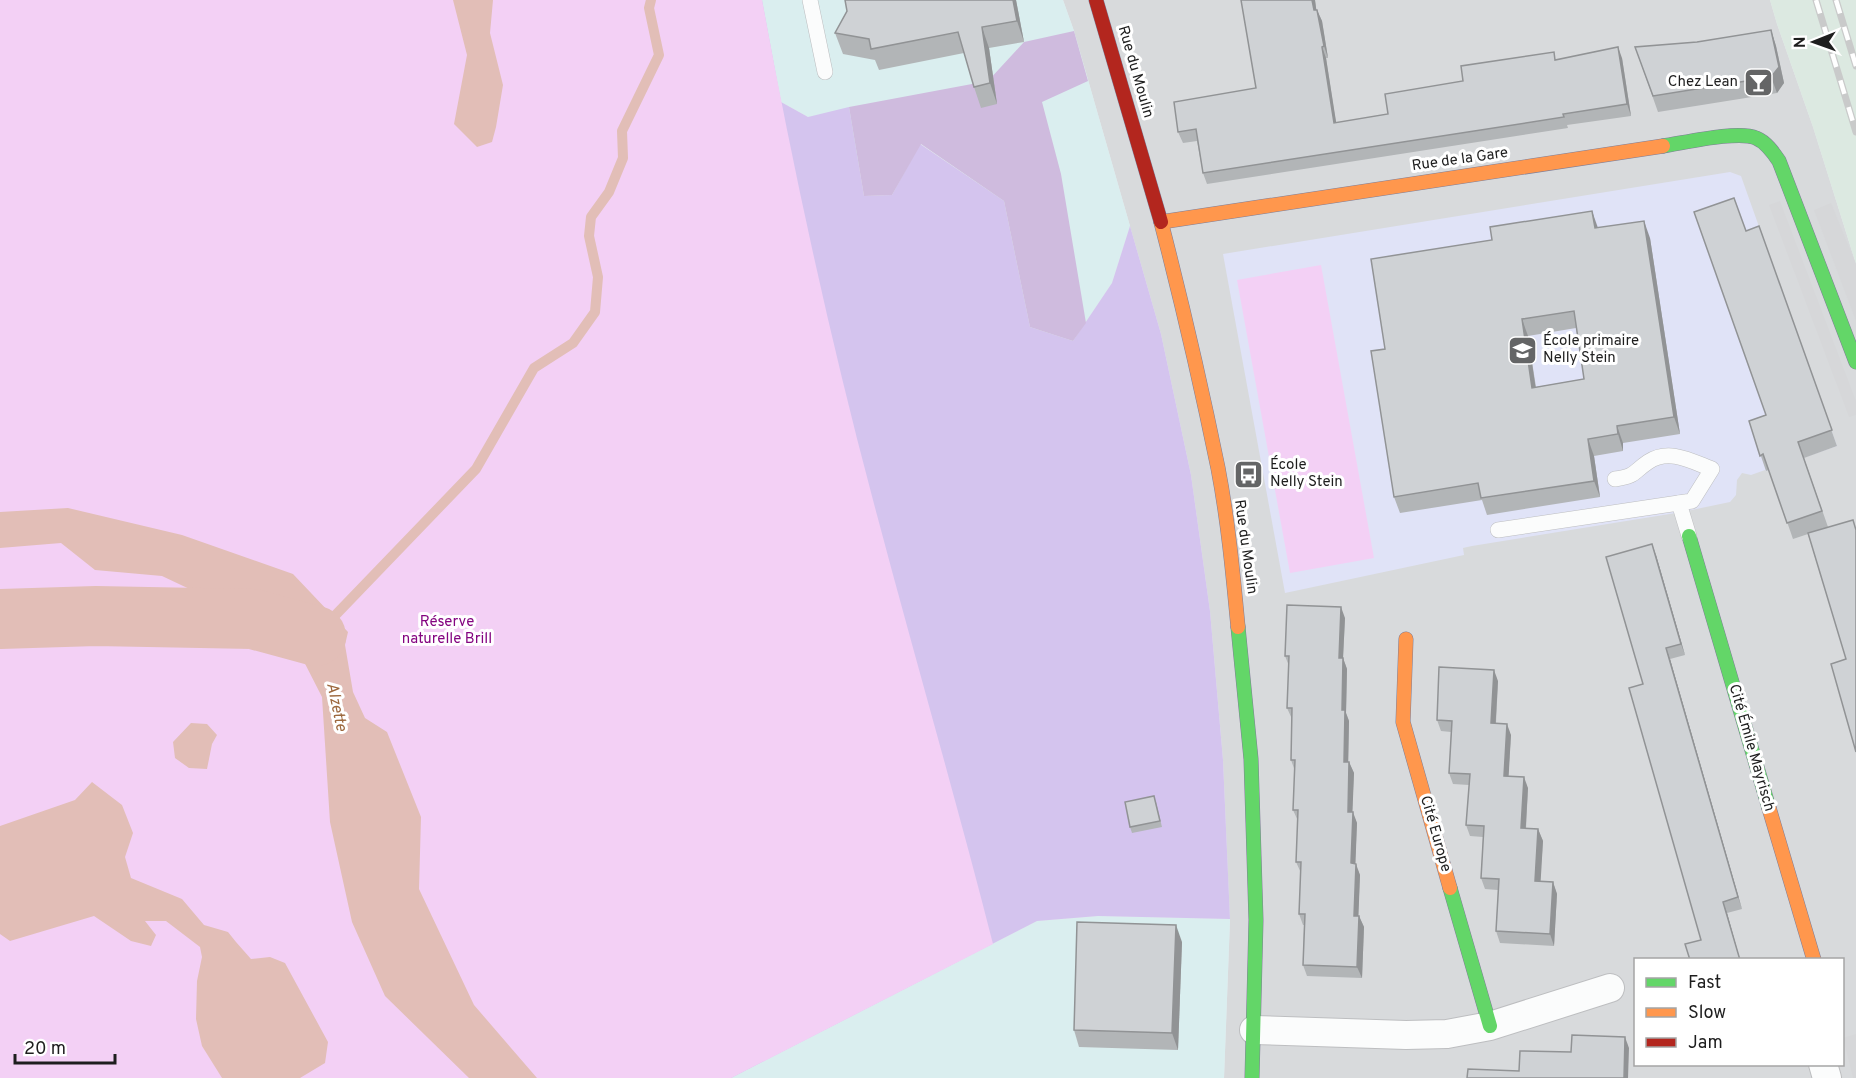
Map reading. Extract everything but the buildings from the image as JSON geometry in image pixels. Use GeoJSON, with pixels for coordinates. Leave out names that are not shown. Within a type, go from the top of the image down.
{"type":"FeatureCollection","features":[{"type":"Feature","properties":{"kind":"street","name":"Rue du Moulin"},"geometry":{"type":"LineString","coordinates":[[1096,0],[1161,222],[1188,329],[1218,470],[1237,608],[1251,759],[1256,920],[1252,1078]]}},
{"type":"Feature","properties":{"kind":"street","name":"Rue de la Gare"},"geometry":{"type":"LineString","coordinates":[[1161,222],[1731,136],[1754,136],[1764,141],[1779,161],[1856,362]]}},
{"type":"Feature","properties":{"kind":"street","name":"Cité Émile Mayrisch"},"geometry":{"type":"LineString","coordinates":[[1689,536],[1813,958]]}},
{"type":"Feature","properties":{"kind":"street","name":"Cité Europe"},"geometry":{"type":"LineString","coordinates":[[1406,639],[1403,722],[1490,1026]]}},
{"type":"Feature","properties":{"kind":"street"},"geometry":{"type":"LineString","coordinates":[[1254,1030],[1447,1034],[1490,1026],[1610,988]]}},
{"type":"Feature","properties":{"kind":"lane"},"geometry":{"type":"LineString","coordinates":[[810,0],[825,72]]}},
{"type":"Feature","properties":{"kind":"lane"},"geometry":{"type":"LineString","coordinates":[[1498,530],[1692,501],[1712,469],[1675,456],[1660,456],[1648,462],[1631,477],[1615,479]]}},
{"type":"Feature","properties":{"kind":"lane"},"geometry":{"type":"LineString","coordinates":[[1679,503],[1689,536]]}},
{"type":"Feature","properties":{"kind":"shaded area"},"geometry":{"type":"Polygon","coordinates":[[[453,0],[762,0],[781,102],[808,117],[849,107],[864,196],[892,195],[920,144],[1004,201],[1030,327],[1073,341],[1112,283],[1130,226],[1161,334],[1191,475],[1210,611],[1223,760],[1230,919],[1098,916],[1037,921],[731,1078],[453,0]]]}},
{"type":"Feature","properties":{"kind":"shaded area"},"geometry":{"type":"Polygon","coordinates":[[[762,0],[1063,0],[1130,226],[1112,283],[1073,341],[1030,327],[1004,201],[921,144],[892,195],[808,117],[781,102],[762,0]]]}},
{"type":"Feature","properties":{"kind":"shaded area"},"geometry":{"type":"Polygon","coordinates":[[[1063,0],[1770,0],[1856,264],[1856,1078],[1224,1078],[1230,920],[1223,760],[1210,611],[1191,475],[1161,334],[1074,31],[1063,0]]]}},
{"type":"Feature","properties":{"kind":"shaded area"},"geometry":{"type":"Polygon","coordinates":[[[1770,0],[1856,0],[1856,264],[1813,127],[1770,0]]]}},
{"type":"Feature","properties":{"kind":"shaded area"},"geometry":{"type":"Polygon","coordinates":[[[1074,31],[1088,81],[1042,102],[1061,174],[1086,323],[1073,341],[1030,327],[1004,201],[921,144],[892,195],[864,196],[849,107],[988,81],[1024,42],[1074,31]]]}},
{"type":"Feature","properties":{"kind":"shaded area","name":"École primaire Nelly Stein"},"geometry":{"type":"Polygon","coordinates":[[[1730,172],[1741,176],[1837,446],[1766,471],[1751,475],[1742,473],[1737,480],[1736,495],[1730,502],[1472,546],[1463,548],[1464,555],[1285,593],[1223,254],[1730,172]]]}},
{"type":"Feature","properties":{"kind":"shaded area"},"geometry":{"type":"Polygon","coordinates":[[[1780,201],[1856,401],[1856,415],[1849,417],[1769,205],[1780,201]]]}},
{"type":"Feature","properties":{"kind":"shaded area"},"geometry":{"type":"Polygon","coordinates":[[[1831,203],[1856,264],[1856,321],[1814,210],[1831,203]]]}},
{"type":"Feature","properties":{"kind":"shaded area"},"geometry":{"type":"Polygon","coordinates":[[[1098,916],[1230,919],[1224,1078],[731,1078],[1037,921],[1098,916]]]}},
{"type":"Feature","properties":{"kind":"shaded area"},"geometry":{"type":"Polygon","coordinates":[[[1856,1034],[1856,1078],[1853,1078],[1844,1038],[1856,1034]]]}},
{"type":"Feature","properties":{"kind":"green space","name":"Réserve naturelle Brill"},"geometry":{"type":"Polygon","coordinates":[[[0,0],[762,0],[799,189],[841,376],[993,944],[731,1078],[0,1078],[0,0]]]}},
{"type":"Feature","properties":{"kind":"green space"},"geometry":{"type":"Polygon","coordinates":[[[1321,265],[1374,558],[1290,573],[1237,280],[1321,265]]]}},
{"type":"Feature","properties":{"kind":"water"},"geometry":{"type":"Polygon","coordinates":[[[453,0],[493,0],[490,33],[503,85],[492,142],[477,147],[454,124],[467,55],[453,0]]]}},
{"type":"Feature","properties":{"kind":"water","name":"Alzette"},"geometry":{"type":"Polygon","coordinates":[[[68,508],[182,535],[293,574],[348,632],[345,645],[353,692],[365,718],[387,732],[421,817],[419,889],[474,1005],[537,1078],[469,1078],[385,996],[352,922],[330,822],[322,697],[297,648],[253,619],[162,576],[95,570],[61,543],[0,548],[0,512],[68,508]]]}},
{"type":"Feature","properties":{"kind":"water"},"geometry":{"type":"Polygon","coordinates":[[[191,723],[207,724],[217,735],[212,744],[207,769],[189,768],[175,758],[173,742],[191,723]]]}},
{"type":"Feature","properties":{"kind":"water"},"geometry":{"type":"Polygon","coordinates":[[[92,782],[122,805],[133,833],[125,857],[131,878],[182,899],[204,925],[228,932],[251,959],[270,957],[285,963],[328,1042],[325,1063],[300,1078],[222,1078],[202,1046],[196,1019],[197,981],[202,957],[200,947],[166,921],[145,921],[156,935],[151,946],[131,941],[94,916],[10,941],[0,934],[0,826],[75,800],[92,782]]]}},
{"type":"Feature","properties":{"kind":"waterway"},"geometry":{"type":"LineString","coordinates":[[324,627],[476,469],[534,368],[573,343],[595,312],[598,277],[589,236],[591,217],[609,192],[623,158],[622,131],[659,55],[649,8],[651,0]]}},
{"type":"Feature","properties":{"kind":"waterway"},"geometry":{"type":"LineString","coordinates":[[0,619],[96,616],[253,619],[316,636]]}},
{"type":"Feature","properties":{"kind":"railway"},"geometry":{"type":"LineString","coordinates":[[1816,0],[1856,132]]}},
{"type":"Feature","properties":{"kind":"railway"},"geometry":{"type":"LineString","coordinates":[[1836,0],[1856,66]]}},
{"type":"Feature","properties":{"kind":"traffic: fast"},"geometry":{"type":"LineString","coordinates":[[1663,146],[1737,135],[1756,138],[1769,148],[1779,161],[1856,362]]}},
{"type":"Feature","properties":{"kind":"traffic: fast"},"geometry":{"type":"LineString","coordinates":[[1689,536],[1769,808]]}},
{"type":"Feature","properties":{"kind":"traffic: fast"},"geometry":{"type":"LineString","coordinates":[[1238,627],[1251,759],[1256,920],[1252,1078]]}},
{"type":"Feature","properties":{"kind":"traffic: fast"},"geometry":{"type":"LineString","coordinates":[[1450,888],[1490,1026]]}},
{"type":"Feature","properties":{"kind":"traffic: slow"},"geometry":{"type":"LineString","coordinates":[[1161,222],[1663,146]]}},
{"type":"Feature","properties":{"kind":"traffic: slow"},"geometry":{"type":"LineString","coordinates":[[1161,222],[1218,468],[1238,627]]}},
{"type":"Feature","properties":{"kind":"traffic: slow"},"geometry":{"type":"LineString","coordinates":[[1406,639],[1403,722],[1450,888]]}},
{"type":"Feature","properties":{"kind":"traffic: slow"},"geometry":{"type":"LineString","coordinates":[[1769,808],[1813,958]]}},
{"type":"Feature","properties":{"kind":"traffic: jam"},"geometry":{"type":"LineString","coordinates":[[1096,0],[1161,222]]}},
{"type":"Feature","properties":{"kind":"place","name":"Chez Lean"},"geometry":{"type":"Point","coordinates":[1759,82]}},
{"type":"Feature","properties":{"kind":"place","name":"École primaire Nelly Stein"},"geometry":{"type":"Point","coordinates":[1522,350]}},
{"type":"Feature","properties":{"kind":"place","name":"École Nelly Stein"},"geometry":{"type":"Point","coordinates":[1249,474]}}]}
